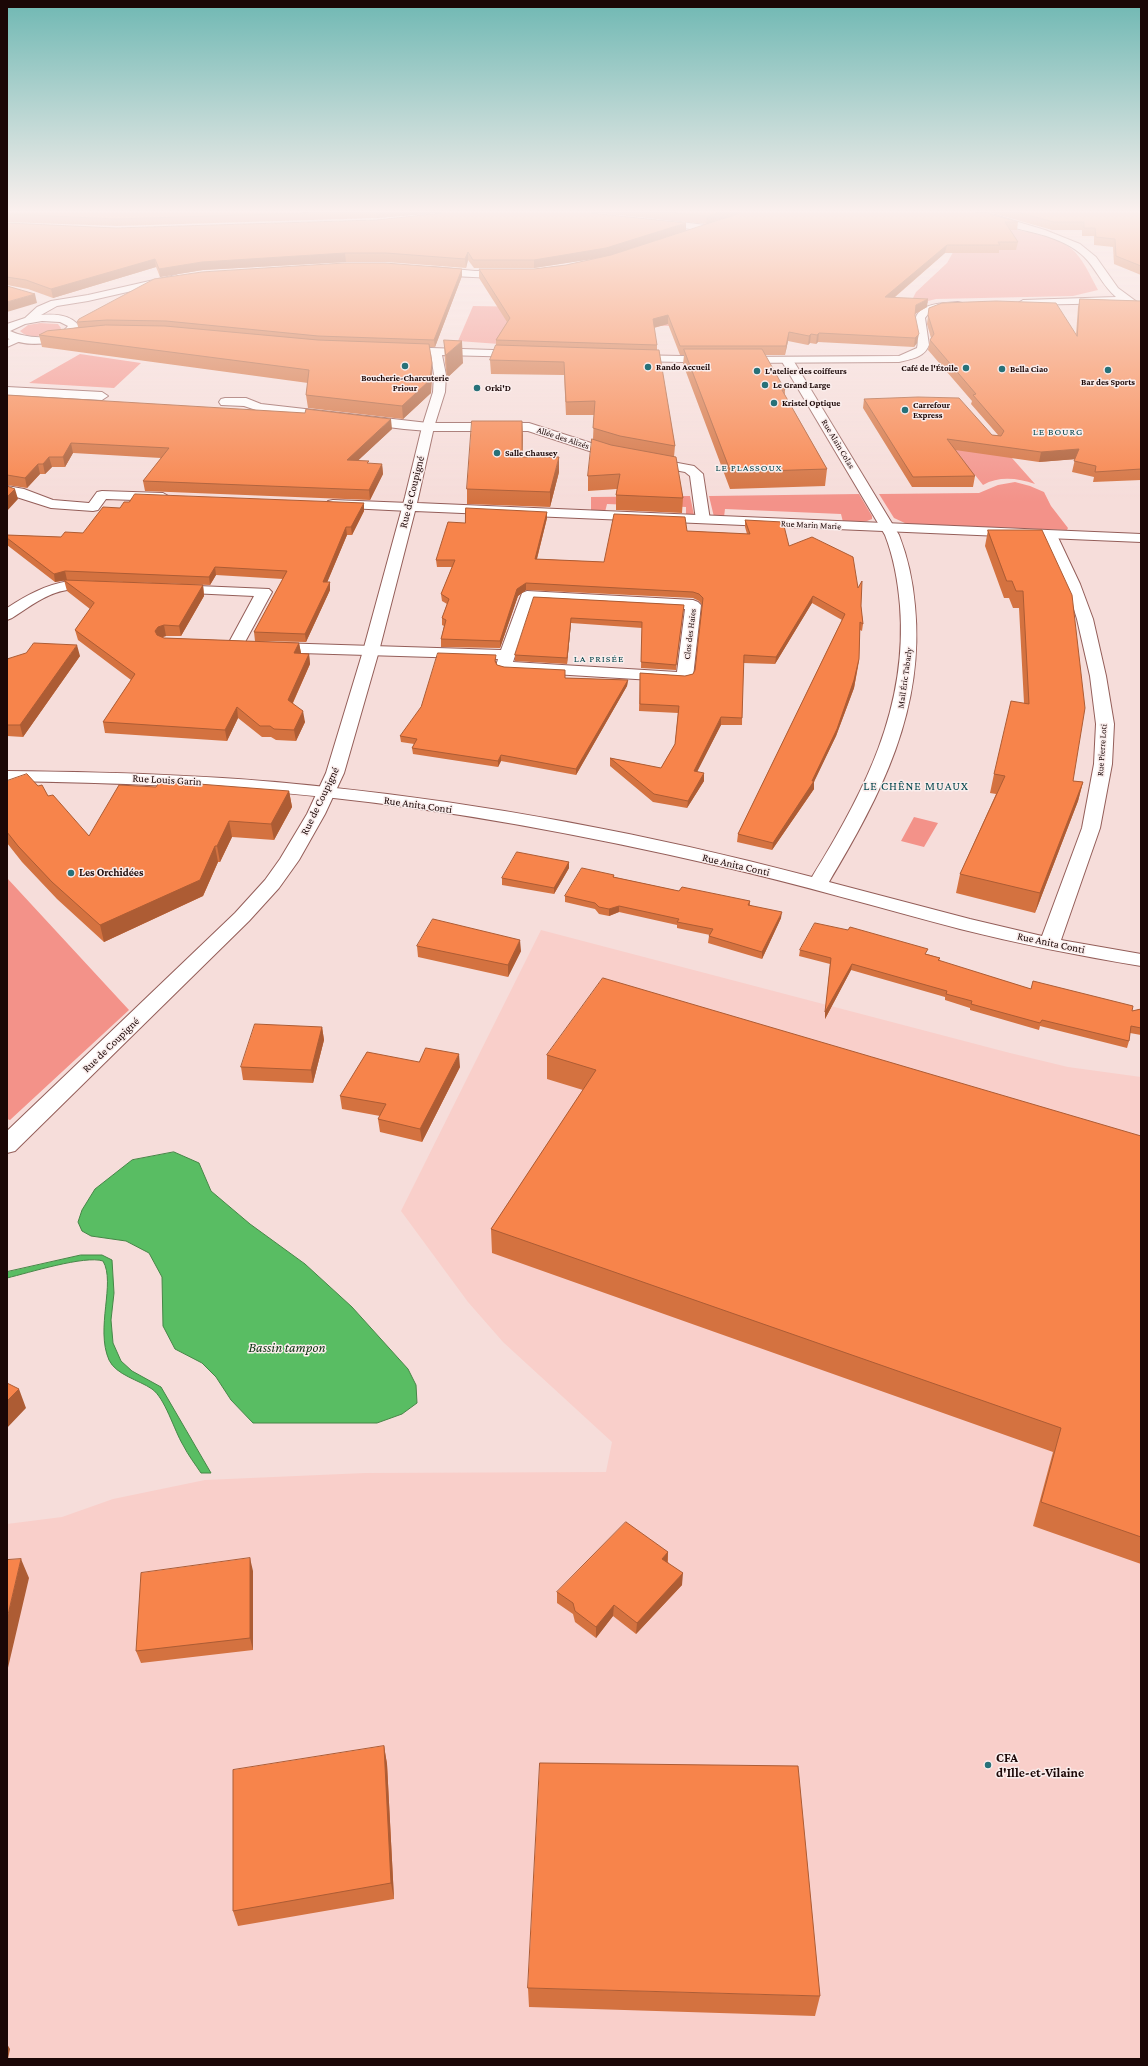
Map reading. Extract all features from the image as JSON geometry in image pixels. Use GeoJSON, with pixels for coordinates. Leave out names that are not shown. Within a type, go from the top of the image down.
{"type":"FeatureCollection","features":[{"type":"Feature","properties":{"kind":"street"},"geometry":{"type":"LineString","coordinates":[[9,334],[29,320],[35,309]]}},
{"type":"Feature","properties":{"kind":"street"},"geometry":{"type":"LineString","coordinates":[[66,309],[76,325]]}},
{"type":"Feature","properties":{"kind":"street"},"geometry":{"type":"LineString","coordinates":[[9,334],[35,340],[60,336],[71,332],[92,309]]}},
{"type":"Feature","properties":{"kind":"street"},"geometry":{"type":"LineString","coordinates":[[619,358],[686,360],[883,360],[908,357],[916,354],[923,348],[925,343],[920,318],[924,312],[931,309]]}},
{"type":"Feature","properties":{"kind":"street"},"geometry":{"type":"LineString","coordinates":[[29,320],[46,318],[76,325]]}},
{"type":"Feature","properties":{"kind":"street"},"geometry":{"type":"LineString","coordinates":[[388,350],[533,355]]}},
{"type":"Feature","properties":{"kind":"street","name":"Rue de Coupigné"},"geometry":{"type":"LineString","coordinates":[[7,1145],[207,951],[272,884],[289,860],[316,814],[335,773],[371,651],[409,507],[439,388],[440,375],[436,352]]}},
{"type":"Feature","properties":{"kind":"street","name":"Rue Alain Colas"},"geometry":{"type":"LineString","coordinates":[[787,360],[889,528]]}},
{"type":"Feature","properties":{"kind":"street"},"geometry":{"type":"LineString","coordinates":[[7,391],[102,396]]}},
{"type":"Feature","properties":{"kind":"street","name":"Allée des Alizés"},"geometry":{"type":"LineString","coordinates":[[225,402],[246,402],[259,407],[428,427],[529,427],[616,455],[689,469],[696,474],[703,520]]}},
{"type":"Feature","properties":{"kind":"street"},"geometry":{"type":"LineString","coordinates":[[7,490],[19,492],[51,504],[93,507],[102,495],[180,498]]}},
{"type":"Feature","properties":{"kind":"street","name":"Rue Marin Marie"},"geometry":{"type":"LineString","coordinates":[[322,504],[1141,538]]}},
{"type":"Feature","properties":{"kind":"street","name":"Mail Éric Tabarly"},"geometry":{"type":"LineString","coordinates":[[818,884],[875,783],[893,740],[904,698],[911,624],[902,566],[889,528]]}},
{"type":"Feature","properties":{"kind":"street","name":"Rue Pierre Loti"},"geometry":{"type":"LineString","coordinates":[[1049,944],[1091,828],[1103,764],[1105,724],[1098,676],[1085,618],[1073,584],[1050,534]]}},
{"type":"Feature","properties":{"kind":"street"},"geometry":{"type":"LineString","coordinates":[[7,615],[38,594],[54,587],[82,585],[114,586]]}},
{"type":"Feature","properties":{"kind":"street"},"geometry":{"type":"LineString","coordinates":[[161,588],[264,592],[228,645],[508,655]]}},
{"type":"Feature","properties":{"kind":"street","name":"Clos des Haies"},"geometry":{"type":"LineString","coordinates":[[527,596],[693,605],[684,676],[504,666],[508,655],[527,596]]}},
{"type":"Feature","properties":{"kind":"street","name":"Rue Louis Garin"},"geometry":{"type":"LineString","coordinates":[[7,776],[142,779],[327,792]]}},
{"type":"Feature","properties":{"kind":"street","name":"Rue Anita Conti"},"geometry":{"type":"LineString","coordinates":[[327,792],[451,809],[587,833],[818,884],[929,915],[1049,944],[1141,960]]}},
{"type":"Feature","properties":{"kind":"shaded area"},"geometry":{"type":"Polygon","coordinates":[[[472,309],[654,309],[672,326],[547,325],[513,345],[458,341],[472,309]]]}},
{"type":"Feature","properties":{"kind":"shaded area"},"geometry":{"type":"Polygon","coordinates":[[[40,323],[58,324],[61,328],[60,330],[39,336],[29,336],[20,331],[28,325],[40,323]]]}},
{"type":"Feature","properties":{"kind":"shaded area"},"geometry":{"type":"Polygon","coordinates":[[[80,354],[141,363],[114,388],[29,383],[80,354]]]}},
{"type":"Feature","properties":{"kind":"shaded area"},"geometry":{"type":"Polygon","coordinates":[[[932,431],[1004,449],[1035,484],[1022,480],[1002,479],[983,485],[975,475],[965,475],[932,431]]]}},
{"type":"Feature","properties":{"kind":"shaded area"},"geometry":{"type":"Polygon","coordinates":[[[1015,482],[1044,492],[1051,506],[1068,528],[1067,530],[907,524],[894,518],[879,494],[979,493],[998,485],[1015,482]]]}},
{"type":"Feature","properties":{"kind":"shaded area"},"geometry":{"type":"Polygon","coordinates":[[[859,494],[872,516],[872,519],[867,521],[843,522],[841,514],[725,509],[724,517],[714,517],[709,496],[859,494]]]}},
{"type":"Feature","properties":{"kind":"shaded area"},"geometry":{"type":"Polygon","coordinates":[[[690,496],[694,515],[686,515],[686,507],[607,504],[605,512],[591,511],[591,497],[690,496]]]}},
{"type":"Feature","properties":{"kind":"shaded area"},"geometry":{"type":"Polygon","coordinates":[[[914,817],[938,823],[924,847],[901,841],[914,817]]]}},
{"type":"Feature","properties":{"kind":"shaded area"},"geometry":{"type":"Polygon","coordinates":[[[7,878],[129,1010],[10,1120],[7,1119],[7,878]]]}},
{"type":"Feature","properties":{"kind":"shaded area"},"geometry":{"type":"Polygon","coordinates":[[[541,930],[1010,1053],[1068,1067],[1141,1077],[1141,2059],[7,2059],[7,1524],[62,1517],[113,1499],[205,1480],[365,1473],[606,1472],[612,1442],[503,1342],[468,1302],[401,1211],[541,930]]]}},
{"type":"Feature","properties":{"kind":"water","name":"Bassin tampon"},"geometry":{"type":"Polygon","coordinates":[[[174,1152],[199,1163],[211,1191],[250,1224],[305,1264],[352,1307],[408,1369],[416,1385],[417,1403],[402,1414],[377,1423],[253,1423],[231,1400],[216,1377],[202,1363],[175,1349],[163,1326],[162,1277],[149,1253],[126,1241],[91,1236],[82,1231],[78,1222],[82,1210],[95,1189],[132,1160],[174,1152]]]}},
{"type":"Feature","properties":{"kind":"water"},"geometry":{"type":"Polygon","coordinates":[[[81,1255],[102,1255],[112,1260],[114,1293],[111,1320],[113,1343],[121,1361],[132,1371],[161,1387],[211,1473],[201,1473],[185,1449],[157,1393],[117,1370],[109,1360],[105,1347],[104,1334],[107,1281],[103,1261],[83,1260],[70,1262],[7,1278],[7,1272],[81,1255]]]}},
{"type":"Feature","properties":{"kind":"building"},"geometry":{"type":"Polygon","coordinates":[[[97,309],[446,309],[434,340],[318,336],[166,321],[107,320],[77,322],[79,319],[97,309]]]}},
{"type":"Feature","properties":{"kind":"building"},"geometry":{"type":"Polygon","coordinates":[[[505,309],[916,309],[915,315],[919,334],[915,338],[819,333],[817,335],[811,334],[809,336],[789,332],[786,346],[680,346],[668,315],[653,319],[657,345],[496,340],[510,318],[505,309]]]}},
{"type":"Feature","properties":{"kind":"building"},"geometry":{"type":"Polygon","coordinates":[[[929,309],[1060,309],[1077,336],[1079,309],[1141,309],[1141,469],[1095,472],[1096,466],[1074,461],[1079,449],[1041,452],[947,439],[975,476],[913,477],[864,399],[918,397],[959,398],[992,435],[1001,436],[1004,431],[973,395],[976,394],[930,340],[934,334],[928,315],[929,309]]]}},
{"type":"Feature","properties":{"kind":"building"},"geometry":{"type":"Polygon","coordinates":[[[106,325],[165,326],[318,340],[429,344],[432,363],[430,380],[402,406],[306,395],[309,370],[39,335],[47,331],[106,325]]]}},
{"type":"Feature","properties":{"kind":"building"},"geometry":{"type":"Polygon","coordinates":[[[444,340],[462,341],[446,355],[444,340]]]}},
{"type":"Feature","properties":{"kind":"building"},"geometry":{"type":"Polygon","coordinates":[[[496,345],[659,350],[675,446],[620,436],[593,428],[595,401],[566,402],[564,362],[490,360],[496,345]]]}},
{"type":"Feature","properties":{"kind":"building"},"geometry":{"type":"Polygon","coordinates":[[[684,349],[762,349],[785,390],[782,390],[827,469],[731,472],[684,349]]]}},
{"type":"Feature","properties":{"kind":"building"},"geometry":{"type":"Polygon","coordinates":[[[7,395],[305,413],[306,409],[391,419],[347,460],[369,461],[367,463],[382,464],[369,490],[143,481],[169,448],[71,443],[63,457],[49,457],[43,464],[38,464],[25,478],[7,475],[7,395]]]}},
{"type":"Feature","properties":{"kind":"building","name":"Salle Chausey"},"geometry":{"type":"Polygon","coordinates":[[[472,421],[522,421],[522,457],[559,457],[550,492],[467,489],[472,421]]]}},
{"type":"Feature","properties":{"kind":"building"},"geometry":{"type":"Polygon","coordinates":[[[592,439],[611,445],[676,457],[683,498],[616,495],[620,474],[588,476],[592,439]]]}},
{"type":"Feature","properties":{"kind":"building"},"geometry":{"type":"Polygon","coordinates":[[[7,486],[15,489],[7,497],[7,486]]]}},
{"type":"Feature","properties":{"kind":"building"},"geometry":{"type":"Polygon","coordinates":[[[135,494],[364,503],[351,527],[346,527],[323,582],[330,582],[305,634],[254,632],[287,571],[215,567],[209,577],[65,571],[54,574],[7,538],[7,535],[61,537],[65,532],[83,533],[103,507],[120,508],[124,502],[129,502],[135,494]]]}},
{"type":"Feature","properties":{"kind":"building"},"geometry":{"type":"Polygon","coordinates":[[[466,508],[547,512],[535,559],[604,562],[614,514],[685,517],[687,531],[750,534],[745,520],[783,522],[789,546],[812,537],[853,557],[858,588],[862,581],[861,606],[863,624],[860,622],[859,659],[854,680],[837,729],[812,781],[814,781],[773,843],[738,834],[845,614],[813,596],[776,657],[744,655],[742,718],[721,717],[694,771],[704,773],[688,801],[654,794],[610,758],[661,768],[675,744],[679,706],[640,704],[640,673],[685,676],[693,674],[695,670],[703,598],[699,594],[693,592],[526,583],[517,589],[500,641],[441,639],[446,620],[442,618],[449,599],[441,594],[455,560],[436,560],[448,522],[465,523],[466,508]]]}},
{"type":"Feature","properties":{"kind":"building"},"geometry":{"type":"Polygon","coordinates":[[[988,530],[1042,530],[1072,595],[1085,708],[1073,781],[1083,782],[1040,893],[960,874],[1005,776],[994,774],[1011,701],[1029,704],[1023,591],[1016,591],[1012,581],[1007,581],[988,530]]]}},
{"type":"Feature","properties":{"kind":"building"},"geometry":{"type":"Polygon","coordinates":[[[64,580],[203,585],[179,626],[164,625],[158,627],[155,631],[157,635],[164,638],[299,643],[294,653],[309,654],[288,700],[303,711],[294,730],[274,729],[270,726],[260,726],[237,707],[225,730],[103,722],[135,674],[75,630],[94,603],[64,580]]]}},
{"type":"Feature","properties":{"kind":"building"},"geometry":{"type":"Polygon","coordinates":[[[534,597],[684,605],[676,665],[641,662],[642,622],[571,618],[567,658],[515,655],[534,597]]]}},
{"type":"Feature","properties":{"kind":"building"},"geometry":{"type":"Polygon","coordinates":[[[34,643],[77,645],[20,725],[7,725],[7,659],[26,653],[34,643]]]}},
{"type":"Feature","properties":{"kind":"building"},"geometry":{"type":"Polygon","coordinates":[[[438,653],[496,655],[495,661],[497,665],[504,667],[565,670],[565,678],[628,680],[576,769],[501,755],[498,761],[412,748],[417,739],[400,736],[421,707],[438,653]]]}},
{"type":"Feature","properties":{"kind":"building"},"geometry":{"type":"Polygon","coordinates":[[[27,774],[38,786],[42,785],[48,796],[53,795],[89,836],[119,785],[156,787],[160,781],[289,791],[271,824],[229,821],[217,846],[215,846],[200,880],[100,925],[52,882],[7,832],[7,781],[27,774]]]}},
{"type":"Feature","properties":{"kind":"building"},"geometry":{"type":"Polygon","coordinates":[[[517,852],[569,862],[554,888],[502,878],[517,852]]]}},
{"type":"Feature","properties":{"kind":"building"},"geometry":{"type":"Polygon","coordinates":[[[582,868],[614,875],[613,877],[679,891],[682,887],[750,901],[748,905],[782,912],[762,952],[709,936],[713,929],[677,922],[679,919],[619,906],[609,909],[599,907],[595,903],[565,896],[582,868]]]}},
{"type":"Feature","properties":{"kind":"building"},"geometry":{"type":"Polygon","coordinates":[[[433,919],[520,940],[508,965],[417,946],[433,919]]]}},
{"type":"Feature","properties":{"kind":"building"},"geometry":{"type":"Polygon","coordinates":[[[815,923],[848,930],[850,927],[928,949],[925,954],[940,958],[938,960],[1031,989],[1033,981],[1133,1006],[1132,1011],[1141,1009],[1141,1028],[1131,1026],[1129,1041],[1042,1020],[1040,1023],[971,1004],[972,1001],[946,994],[947,991],[852,964],[825,1012],[831,958],[800,950],[815,923]]]}},
{"type":"Feature","properties":{"kind":"building"},"geometry":{"type":"Polygon","coordinates":[[[603,978],[1141,1136],[1141,1537],[1041,1502],[1061,1428],[491,1229],[596,1070],[547,1055],[603,978]]]}},
{"type":"Feature","properties":{"kind":"building"},"geometry":{"type":"Polygon","coordinates":[[[255,1024],[322,1027],[311,1070],[241,1067],[255,1024]]]}},
{"type":"Feature","properties":{"kind":"building"},"geometry":{"type":"Polygon","coordinates":[[[426,1048],[459,1054],[420,1129],[378,1119],[386,1104],[340,1096],[367,1052],[419,1062],[426,1048]]]}},
{"type":"Feature","properties":{"kind":"building"},"geometry":{"type":"Polygon","coordinates":[[[7,1383],[19,1389],[7,1401],[7,1383]]]}},
{"type":"Feature","properties":{"kind":"building"},"geometry":{"type":"Polygon","coordinates":[[[626,1522],[668,1552],[662,1559],[683,1573],[637,1623],[614,1605],[596,1627],[575,1611],[573,1603],[557,1592],[626,1522]]]}},
{"type":"Feature","properties":{"kind":"building"},"geometry":{"type":"Polygon","coordinates":[[[250,1558],[250,1638],[136,1651],[141,1573],[250,1558]]]}},
{"type":"Feature","properties":{"kind":"building"},"geometry":{"type":"Polygon","coordinates":[[[21,1559],[7,1619],[7,1560],[21,1559]]]}},
{"type":"Feature","properties":{"kind":"building"},"geometry":{"type":"Polygon","coordinates":[[[384,1746],[391,1883],[233,1911],[233,1770],[384,1746]]]}},
{"type":"Feature","properties":{"kind":"building"},"geometry":{"type":"Polygon","coordinates":[[[540,1763],[798,1766],[820,1996],[528,1988],[540,1763]]]}},
{"type":"Feature","properties":{"kind":"place","name":"Boucherie-Charcuterie Priour"},"geometry":{"type":"Point","coordinates":[405,366]}},
{"type":"Feature","properties":{"kind":"place","name":"Rando Accueil"},"geometry":{"type":"Point","coordinates":[648,367]}},
{"type":"Feature","properties":{"kind":"place","name":"Café de l'Étoile"},"geometry":{"type":"Point","coordinates":[966,368]}},
{"type":"Feature","properties":{"kind":"place","name":"Bella Ciao"},"geometry":{"type":"Point","coordinates":[1002,369]}},
{"type":"Feature","properties":{"kind":"place","name":"Bar des Sports"},"geometry":{"type":"Point","coordinates":[1108,370]}},
{"type":"Feature","properties":{"kind":"place","name":"L'atelier des coiffeurs"},"geometry":{"type":"Point","coordinates":[757,371]}},
{"type":"Feature","properties":{"kind":"place","name":"Le Grand Large"},"geometry":{"type":"Point","coordinates":[765,385]}},
{"type":"Feature","properties":{"kind":"place","name":"Orki'D"},"geometry":{"type":"Point","coordinates":[477,388]}},
{"type":"Feature","properties":{"kind":"place","name":"Kristel Optique"},"geometry":{"type":"Point","coordinates":[774,403]}},
{"type":"Feature","properties":{"kind":"place","name":"Carrefour Express"},"geometry":{"type":"Point","coordinates":[905,410]}},
{"type":"Feature","properties":{"kind":"place","name":"Salle Chausey"},"geometry":{"type":"Point","coordinates":[497,453]}},
{"type":"Feature","properties":{"kind":"place","name":"Les Orchidées"},"geometry":{"type":"Point","coordinates":[71,873]}},
{"type":"Feature","properties":{"kind":"place","name":"CFA d'Ille-et-Vilaine"},"geometry":{"type":"Point","coordinates":[988,1765]}},
{"type":"Feature","properties":{"kind":"district","name":"LE BOURG"},"geometry":{"type":"Point","coordinates":[1058,432]}},
{"type":"Feature","properties":{"kind":"district","name":"LE PLASSOUX"},"geometry":{"type":"Point","coordinates":[749,468]}},
{"type":"Feature","properties":{"kind":"district","name":"LA PRISÉE"},"geometry":{"type":"Point","coordinates":[599,659]}},
{"type":"Feature","properties":{"kind":"district","name":"LE CHÊNE MUAUX"},"geometry":{"type":"Point","coordinates":[916,786]}}]}
